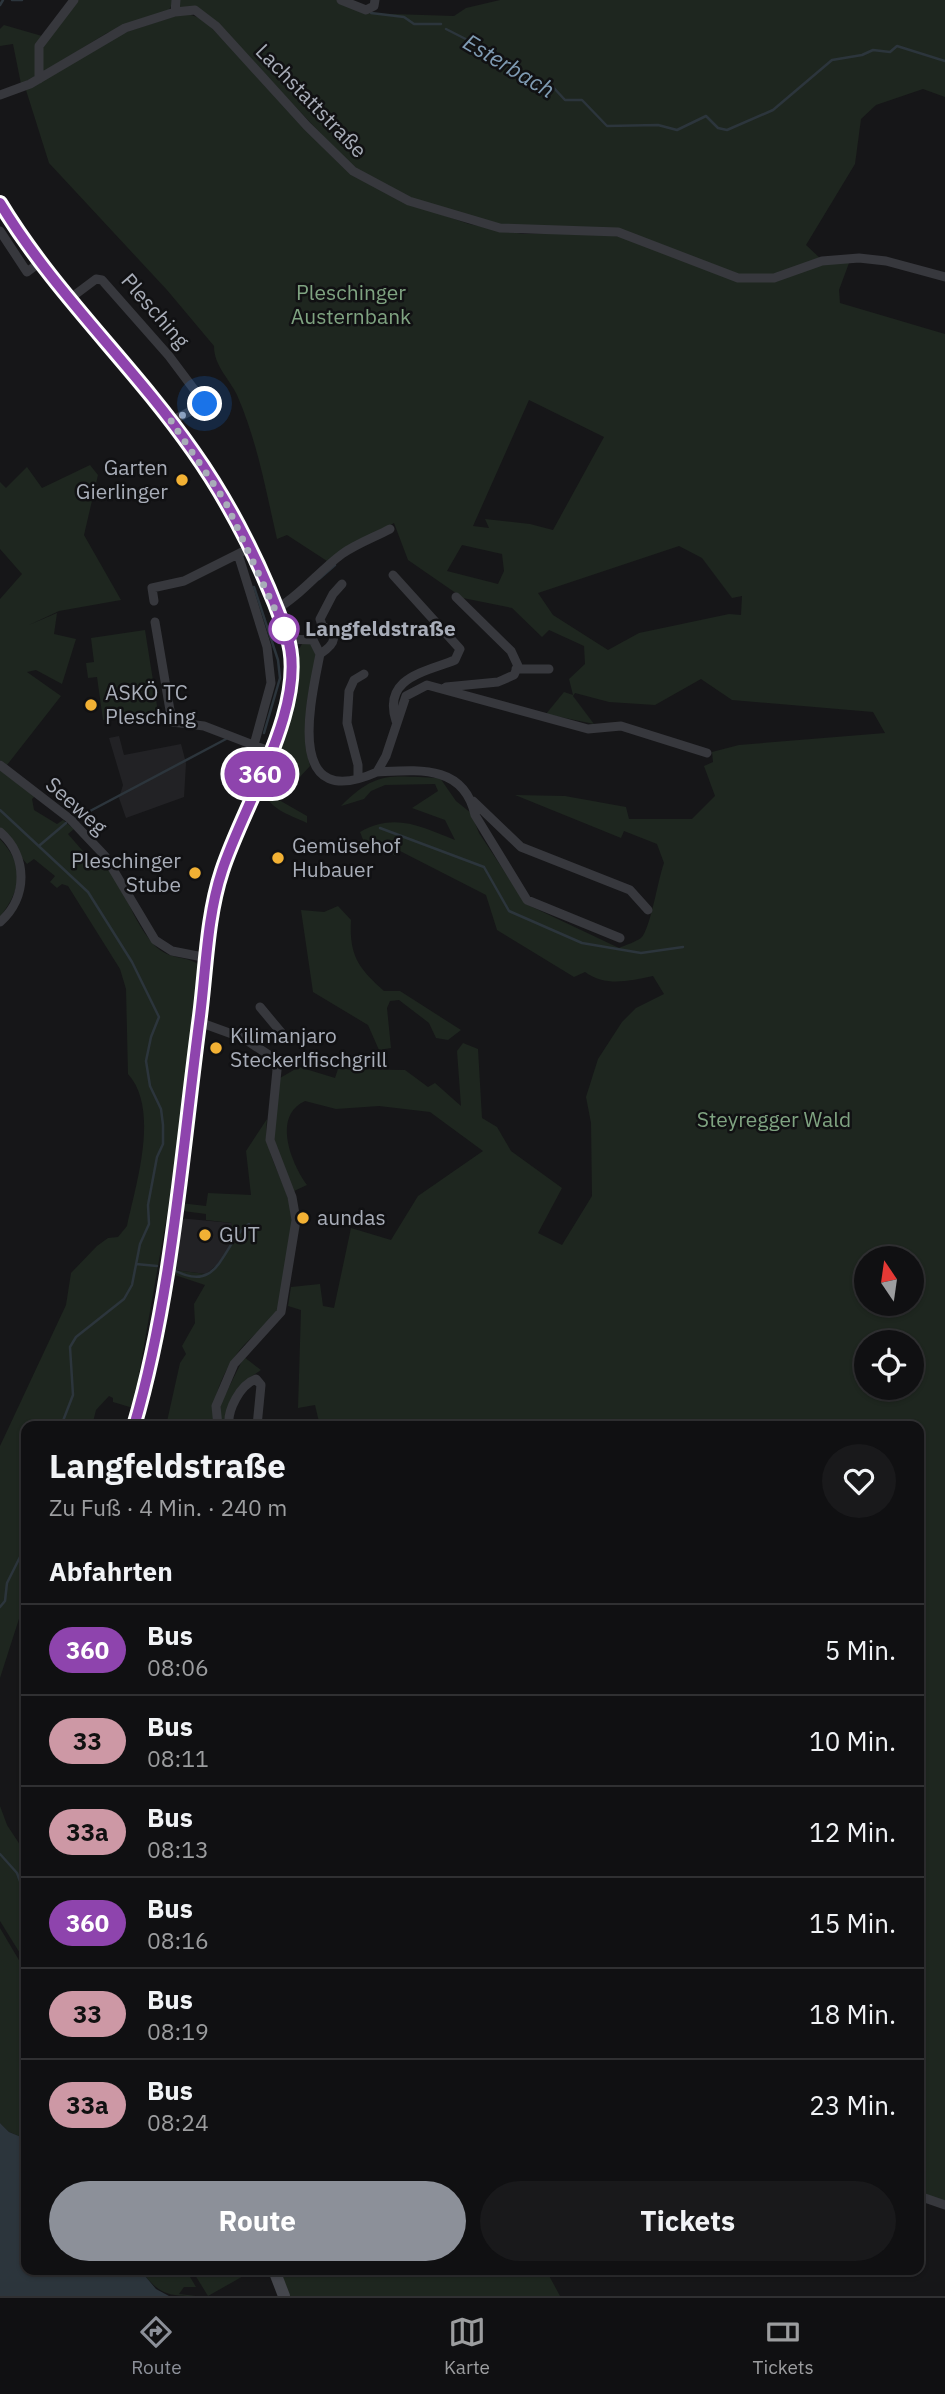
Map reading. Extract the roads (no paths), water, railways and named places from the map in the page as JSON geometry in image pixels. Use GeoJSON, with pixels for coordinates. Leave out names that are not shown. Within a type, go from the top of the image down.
{"type":"FeatureCollection","features":[{"type":"Feature","properties":{"kind":"main road"},"geometry":{"type":"LineString","coordinates":[[0,203],[56,285],[171,421],[217,488],[243,551],[288,639],[293,680],[286,710],[222,870],[157,1331],[135,1421]]}},
{"type":"Feature","properties":{"kind":"main road"},"geometry":{"type":"LineString","coordinates":[[276,2275],[284,2296]]}},
{"type":"Feature","properties":{"kind":"street"},"geometry":{"type":"LineString","coordinates":[[39,79],[39,46],[74,0]]}},
{"type":"Feature","properties":{"kind":"street"},"geometry":{"type":"LineString","coordinates":[[0,95],[39,79],[111,34],[175,12],[176,0]]}},
{"type":"Feature","properties":{"kind":"street"},"geometry":{"type":"LineString","coordinates":[[345,3],[366,10],[374,6],[375,0]]}},
{"type":"Feature","properties":{"kind":"street","name":"Lachstattstraße"},"geometry":{"type":"LineString","coordinates":[[175,12],[195,10],[204,16],[340,159],[367,180],[409,201],[500,228],[618,232],[738,278],[774,278],[822,261],[873,259],[945,277]]}},
{"type":"Feature","properties":{"kind":"street"},"geometry":{"type":"LineString","coordinates":[[0,231],[27,272],[40,263]]}},
{"type":"Feature","properties":{"kind":"street","name":"Plesching"},"geometry":{"type":"LineString","coordinates":[[68,300],[96,279],[102,280],[169,356],[205,404],[171,421]]}},
{"type":"Feature","properties":{"kind":"street"},"geometry":{"type":"LineString","coordinates":[[275,610],[288,603],[301,588],[343,554],[390,528]]}},
{"type":"Feature","properties":{"kind":"street"},"geometry":{"type":"LineString","coordinates":[[154,601],[152,588],[184,581],[243,551],[267,647],[271,683],[254,745]]}},
{"type":"Feature","properties":{"kind":"street"},"geometry":{"type":"LineString","coordinates":[[393,575],[460,649],[455,660],[411,675],[402,685],[392,709],[396,721]]}},
{"type":"Feature","properties":{"kind":"street"},"geometry":{"type":"LineString","coordinates":[[320,654],[334,645],[334,633],[322,625],[320,619],[333,594],[342,584]]}},
{"type":"Feature","properties":{"kind":"street"},"geometry":{"type":"LineString","coordinates":[[441,687],[498,682],[514,675],[516,669],[516,658],[511,651],[456,597]]}},
{"type":"Feature","properties":{"kind":"street"},"geometry":{"type":"LineString","coordinates":[[155,622],[172,722],[204,726],[270,751]]}},
{"type":"Feature","properties":{"kind":"street"},"geometry":{"type":"LineString","coordinates":[[288,639],[313,640],[320,654],[309,709],[309,753],[317,767],[331,777],[358,778],[377,772],[439,773],[450,777],[521,847],[630,890],[648,909]]}},
{"type":"Feature","properties":{"kind":"street"},"geometry":{"type":"LineString","coordinates":[[516,669],[550,669]]}},
{"type":"Feature","properties":{"kind":"street"},"geometry":{"type":"LineString","coordinates":[[358,778],[347,710],[354,680],[364,674]]}},
{"type":"Feature","properties":{"kind":"street"},"geometry":{"type":"LineString","coordinates":[[377,772],[386,755],[406,696],[427,685],[588,729],[621,726],[707,753]]}},
{"type":"Feature","properties":{"kind":"street","name":"Seeweg"},"geometry":{"type":"LineString","coordinates":[[0,765],[70,819],[105,856],[155,940],[172,951],[208,958]]}},
{"type":"Feature","properties":{"kind":"street"},"geometry":{"type":"LineString","coordinates":[[471,800],[475,815],[527,900],[620,938]]}},
{"type":"Feature","properties":{"kind":"street"},"geometry":{"type":"LineString","coordinates":[[0,832],[16,851],[22,878],[14,906],[0,922]]}},
{"type":"Feature","properties":{"kind":"street"},"geometry":{"type":"LineString","coordinates":[[260,1007],[285,1037]]}},
{"type":"Feature","properties":{"kind":"street"},"geometry":{"type":"LineString","coordinates":[[199,1022],[243,1038],[272,1057],[278,1070],[270,1140],[292,1197],[296,1220],[281,1312],[234,1364],[227,1386],[216,1406],[218,1421]]}},
{"type":"Feature","properties":{"kind":"street"},"geometry":{"type":"LineString","coordinates":[[229,1421],[230,1409],[246,1385],[256,1379],[261,1385],[257,1421]]}},
{"type":"Feature","properties":{"kind":"street"},"geometry":{"type":"LineString","coordinates":[[924,2198],[945,2205]]}},
{"type":"Feature","properties":{"kind":"waterway","name":"Esterbach"},"geometry":{"type":"LineString","coordinates":[[0,5],[3,0]]}},
{"type":"Feature","properties":{"kind":"waterway","name":"Esterbach"},"geometry":{"type":"LineString","coordinates":[[12,0],[22,0]]}},
{"type":"Feature","properties":{"kind":"waterway","name":"Esterbach"},"geometry":{"type":"LineString","coordinates":[[371,13],[404,17],[414,24],[441,24]]}},
{"type":"Feature","properties":{"kind":"waterway","name":"Esterbach"},"geometry":{"type":"LineString","coordinates":[[446,29],[495,54],[534,84],[553,87],[565,100],[582,100],[607,126],[658,125],[677,130],[706,116],[718,128],[727,130],[773,110],[832,60],[862,55],[873,50],[890,52],[897,46],[945,61]]}},
{"type":"Feature","properties":{"kind":"waterway"},"geometry":{"type":"LineString","coordinates":[[319,579],[335,565]]}},
{"type":"Feature","properties":{"kind":"waterway"},"geometry":{"type":"LineString","coordinates":[[254,587],[278,660],[280,678],[264,733]]}},
{"type":"Feature","properties":{"kind":"waterway"},"geometry":{"type":"LineString","coordinates":[[75,819],[226,739]]}},
{"type":"Feature","properties":{"kind":"waterway"},"geometry":{"type":"LineString","coordinates":[[0,810],[88,892],[132,962],[159,1017],[146,1061],[150,1086],[161,1109],[163,1125],[163,1144],[157,1157],[148,1205],[149,1224],[140,1244],[132,1285],[124,1299],[76,1337],[70,1347],[73,1395],[63,1421]]}},
{"type":"Feature","properties":{"kind":"waterway"},"geometry":{"type":"LineString","coordinates":[[40,845],[66,823]]}},
{"type":"Feature","properties":{"kind":"waterway"},"geometry":{"type":"LineString","coordinates":[[380,828],[484,867],[509,911],[582,943],[641,953],[683,947]]}},
{"type":"Feature","properties":{"kind":"waterway"},"geometry":{"type":"LineString","coordinates":[[174,1270],[190,1276],[202,1276],[211,1272],[249,1224]]}},
{"type":"Feature","properties":{"kind":"waterway"},"geometry":{"type":"LineString","coordinates":[[136,1264],[157,1266]]}},
{"type":"Feature","properties":{"kind":"waterway"},"geometry":{"type":"LineString","coordinates":[[0,1607],[5,1601],[7,1583],[21,1555]]}},
{"type":"Feature","properties":{"kind":"waterway"},"geometry":{"type":"LineString","coordinates":[[0,1854],[17,1873],[21,1884]]}},
{"type":"Feature","properties":{"kind":"place","name":"Garten Gierlinger"},"geometry":{"type":"Point","coordinates":[182,480]}},
{"type":"Feature","properties":{"kind":"place","name":"Langfeldstraße"},"geometry":{"type":"Point","coordinates":[284,629]}},
{"type":"Feature","properties":{"kind":"place","name":"ASKÖ TC Plesching"},"geometry":{"type":"Point","coordinates":[91,705]}},
{"type":"Feature","properties":{"kind":"place","name":"Gemüsehof Hubauer"},"geometry":{"type":"Point","coordinates":[278,858]}},
{"type":"Feature","properties":{"kind":"place","name":"Pleschinger Stube"},"geometry":{"type":"Point","coordinates":[195,873]}},
{"type":"Feature","properties":{"kind":"place","name":"Kilimanjaro Steckerlfischgrill"},"geometry":{"type":"Point","coordinates":[216,1048]}},
{"type":"Feature","properties":{"kind":"place","name":"aundas"},"geometry":{"type":"Point","coordinates":[303,1218]}},
{"type":"Feature","properties":{"kind":"place","name":"GUT"},"geometry":{"type":"Point","coordinates":[205,1235]}},
{"type":"Feature","properties":{"kind":"park label","name":"Pleschinger Austernbank"},"geometry":{"type":"Point","coordinates":[351,305]}},
{"type":"Feature","properties":{"kind":"park label","name":"Steyregger Wald"},"geometry":{"type":"Point","coordinates":[774,1120]}}]}
